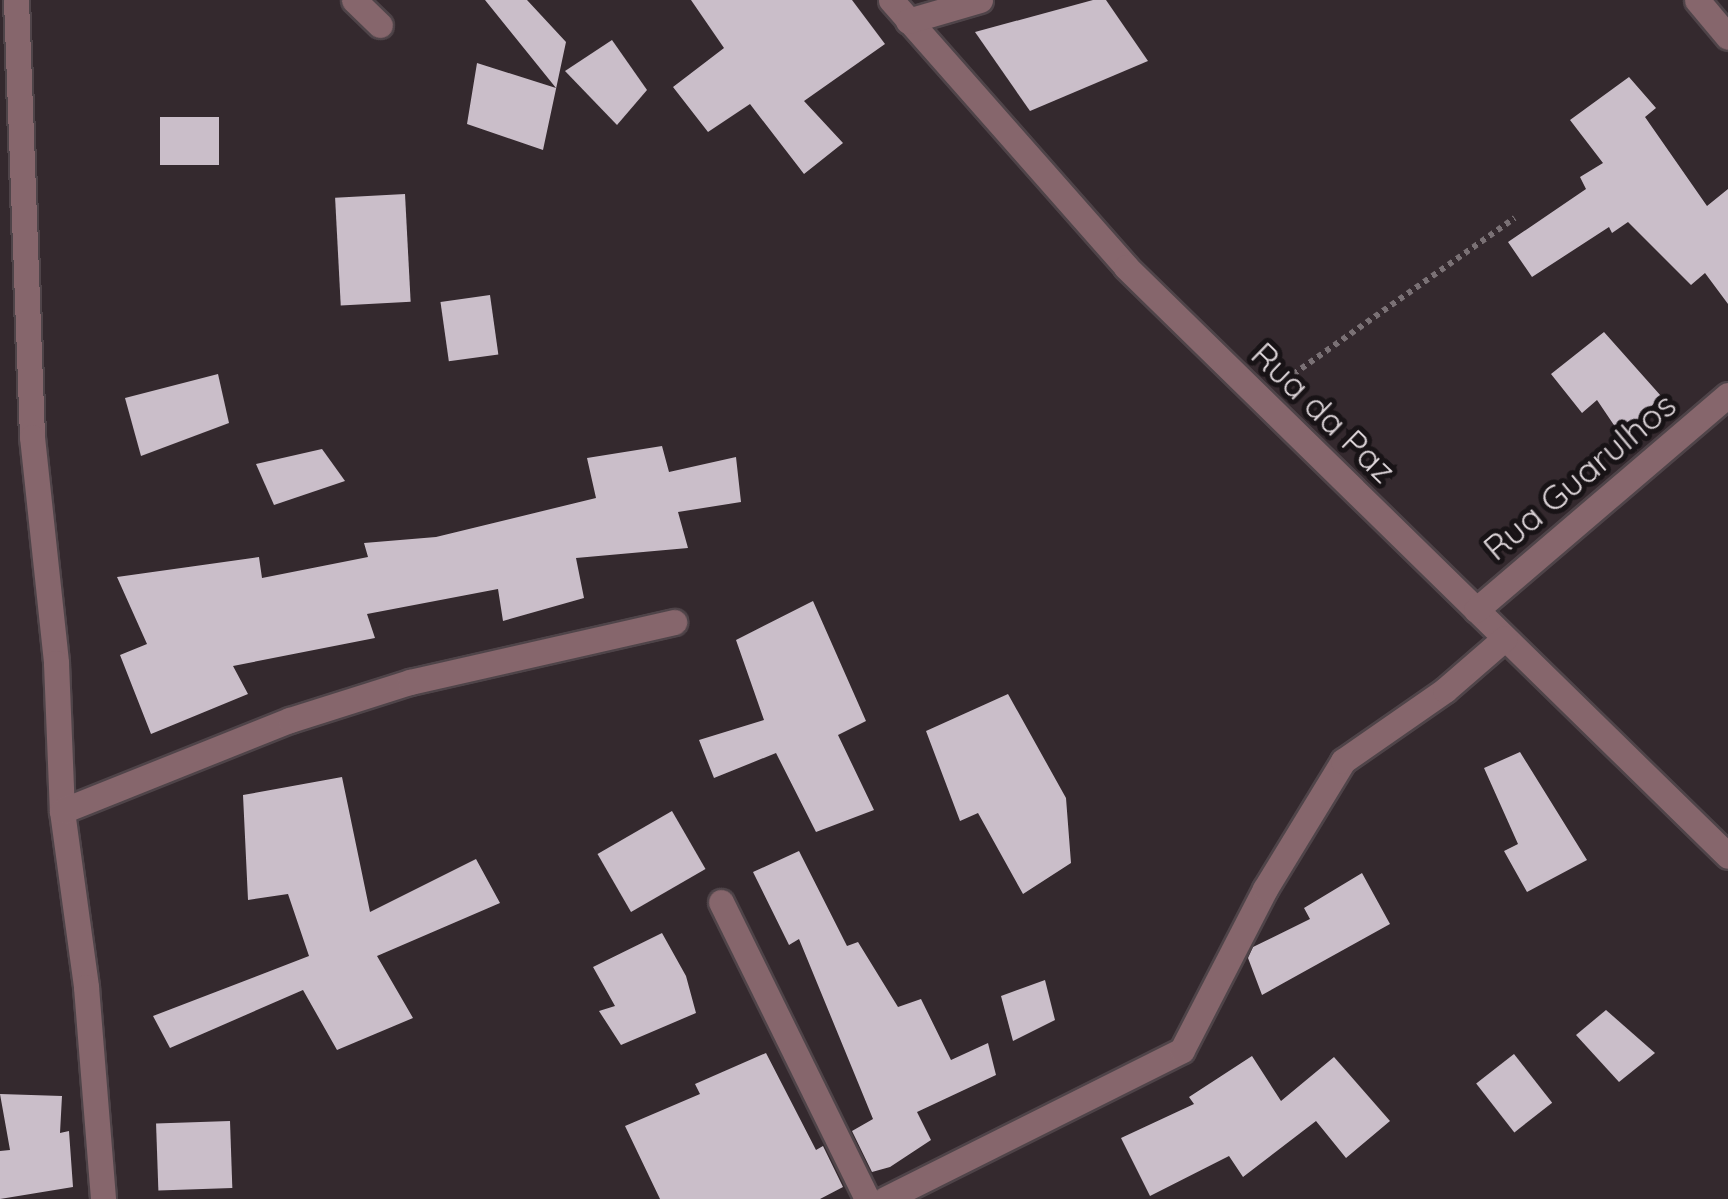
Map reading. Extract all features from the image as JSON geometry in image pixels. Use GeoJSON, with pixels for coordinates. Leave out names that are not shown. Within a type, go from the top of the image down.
{"type":"FeatureCollection","features":[{"type":"Feature","properties":{"kind":"street"},"geometry":{"type":"LineString","coordinates":[[16,0],[32,437],[56,663],[62,812],[86,987],[103,1199]]}},
{"type":"Feature","properties":{"kind":"street"},"geometry":{"type":"LineString","coordinates":[[354,0],[380,25]]}},
{"type":"Feature","properties":{"kind":"street","name":"Rua da Paz"},"geometry":{"type":"LineString","coordinates":[[891,0],[1126,267],[1728,856]]}},
{"type":"Feature","properties":{"kind":"street"},"geometry":{"type":"LineString","coordinates":[[908,21],[980,0]]}},
{"type":"Feature","properties":{"kind":"street"},"geometry":{"type":"LineString","coordinates":[[1697,0],[1728,37]]}},
{"type":"Feature","properties":{"kind":"street","name":"Rua Guarulhos"},"geometry":{"type":"LineString","coordinates":[[1476,610],[1728,395]]}},
{"type":"Feature","properties":{"kind":"street"},"geometry":{"type":"LineString","coordinates":[[62,812],[290,720],[410,682],[674,622]]}},
{"type":"Feature","properties":{"kind":"street"},"geometry":{"type":"LineString","coordinates":[[885,1199],[1182,1050],[1264,889],[1343,761],[1505,638]]}},
{"type":"Feature","properties":{"kind":"street"},"geometry":{"type":"LineString","coordinates":[[721,902],[867,1199]]}},
{"type":"Feature","properties":{"kind":"path"},"geometry":{"type":"LineString","coordinates":[[1260,398],[1515,218]]}},
{"type":"Feature","properties":{"kind":"building"},"geometry":{"type":"Polygon","coordinates":[[[485,0],[527,0],[566,42],[543,150],[467,124],[477,63],[556,88],[485,0]]]}},
{"type":"Feature","properties":{"kind":"building"},"geometry":{"type":"Polygon","coordinates":[[[691,0],[852,0],[885,44],[804,101],[843,143],[804,174],[750,104],[708,132],[673,87],[724,48],[691,0]]]}},
{"type":"Feature","properties":{"kind":"building"},"geometry":{"type":"Polygon","coordinates":[[[1093,0],[1106,0],[1148,61],[1030,111],[975,32],[1093,0]]]}},
{"type":"Feature","properties":{"kind":"building"},"geometry":{"type":"Polygon","coordinates":[[[612,40],[647,90],[617,125],[565,71],[612,40]]]}},
{"type":"Feature","properties":{"kind":"building"},"geometry":{"type":"Polygon","coordinates":[[[1629,77],[1656,108],[1645,117],[1707,206],[1728,189],[1728,304],[1705,273],[1691,285],[1628,222],[1612,233],[1609,227],[1532,277],[1508,242],[1586,189],[1580,177],[1603,163],[1570,120],[1629,77]]]}},
{"type":"Feature","properties":{"kind":"building"},"geometry":{"type":"Polygon","coordinates":[[[160,117],[219,117],[219,165],[160,165],[160,117]]]}},
{"type":"Feature","properties":{"kind":"building"},"geometry":{"type":"Polygon","coordinates":[[[405,194],[411,302],[341,306],[335,198],[405,194]]]}},
{"type":"Feature","properties":{"kind":"building"},"geometry":{"type":"Polygon","coordinates":[[[490,295],[498,354],[449,361],[440,302],[490,295]]]}},
{"type":"Feature","properties":{"kind":"building"},"geometry":{"type":"Polygon","coordinates":[[[1604,332],[1661,396],[1622,437],[1597,400],[1582,413],[1551,374],[1604,332]]]}},
{"type":"Feature","properties":{"kind":"building"},"geometry":{"type":"Polygon","coordinates":[[[218,374],[229,423],[141,456],[125,398],[218,374]]]}},
{"type":"Feature","properties":{"kind":"building"},"geometry":{"type":"Polygon","coordinates":[[[662,446],[669,472],[736,457],[741,502],[678,512],[688,548],[576,558],[584,598],[503,621],[498,589],[367,614],[375,638],[233,666],[248,694],[151,734],[120,655],[147,644],[117,577],[259,557],[262,578],[368,557],[364,543],[436,537],[596,498],[587,458],[662,446]]]}},
{"type":"Feature","properties":{"kind":"building"},"geometry":{"type":"Polygon","coordinates":[[[322,449],[345,481],[274,505],[256,464],[322,449]]]}},
{"type":"Feature","properties":{"kind":"building"},"geometry":{"type":"Polygon","coordinates":[[[813,601],[866,721],[838,735],[874,810],[816,832],[776,753],[714,778],[699,740],[764,720],[736,640],[813,601]]]}},
{"type":"Feature","properties":{"kind":"building"},"geometry":{"type":"Polygon","coordinates":[[[1008,694],[1066,798],[1071,863],[1023,894],[978,813],[960,821],[926,731],[1008,694]]]}},
{"type":"Feature","properties":{"kind":"building"},"geometry":{"type":"Polygon","coordinates":[[[1520,752],[1587,860],[1527,892],[1504,851],[1518,844],[1484,768],[1520,752]]]}},
{"type":"Feature","properties":{"kind":"building"},"geometry":{"type":"Polygon","coordinates":[[[342,777],[370,912],[476,859],[500,903],[377,956],[413,1018],[337,1050],[303,990],[170,1048],[153,1016],[309,956],[288,894],[248,900],[243,795],[342,777]]]}},
{"type":"Feature","properties":{"kind":"building"},"geometry":{"type":"Polygon","coordinates":[[[672,811],[706,869],[631,912],[598,854],[672,811]]]}},
{"type":"Feature","properties":{"kind":"building"},"geometry":{"type":"Polygon","coordinates":[[[799,851],[847,946],[858,942],[898,1007],[921,999],[951,1060],[988,1043],[996,1075],[917,1112],[931,1140],[890,1167],[872,1172],[852,1131],[873,1119],[799,939],[789,945],[753,872],[799,851]]]}},
{"type":"Feature","properties":{"kind":"building"},"geometry":{"type":"Polygon","coordinates":[[[1362,873],[1390,924],[1262,995],[1248,958],[1253,947],[1310,919],[1304,908],[1362,873]]]}},
{"type":"Feature","properties":{"kind":"building"},"geometry":{"type":"Polygon","coordinates":[[[662,933],[686,976],[696,1013],[621,1045],[599,1011],[615,1006],[593,967],[662,933]]]}},
{"type":"Feature","properties":{"kind":"building"},"geometry":{"type":"Polygon","coordinates":[[[1045,980],[1055,1020],[1013,1041],[1001,996],[1045,980]]]}},
{"type":"Feature","properties":{"kind":"building"},"geometry":{"type":"Polygon","coordinates":[[[1606,1010],[1655,1053],[1619,1082],[1576,1035],[1606,1010]]]}},
{"type":"Feature","properties":{"kind":"building"},"geometry":{"type":"Polygon","coordinates":[[[766,1053],[816,1150],[823,1146],[843,1187],[820,1199],[660,1199],[625,1126],[700,1094],[695,1084],[766,1053]]]}},
{"type":"Feature","properties":{"kind":"building"},"geometry":{"type":"Polygon","coordinates":[[[1514,1054],[1552,1103],[1514,1132],[1476,1084],[1514,1054]]]}},
{"type":"Feature","properties":{"kind":"building"},"geometry":{"type":"Polygon","coordinates":[[[1252,1056],[1281,1101],[1334,1057],[1390,1121],[1346,1158],[1316,1121],[1243,1177],[1229,1156],[1150,1196],[1121,1138],[1194,1104],[1189,1097],[1252,1056]]]}},
{"type":"Feature","properties":{"kind":"building"},"geometry":{"type":"Polygon","coordinates":[[[0,1094],[62,1096],[60,1133],[69,1131],[73,1187],[0,1199],[0,1151],[10,1150],[0,1094]]]}},
{"type":"Feature","properties":{"kind":"building"},"geometry":{"type":"Polygon","coordinates":[[[230,1121],[232,1188],[158,1191],[156,1124],[230,1121]]]}}]}
